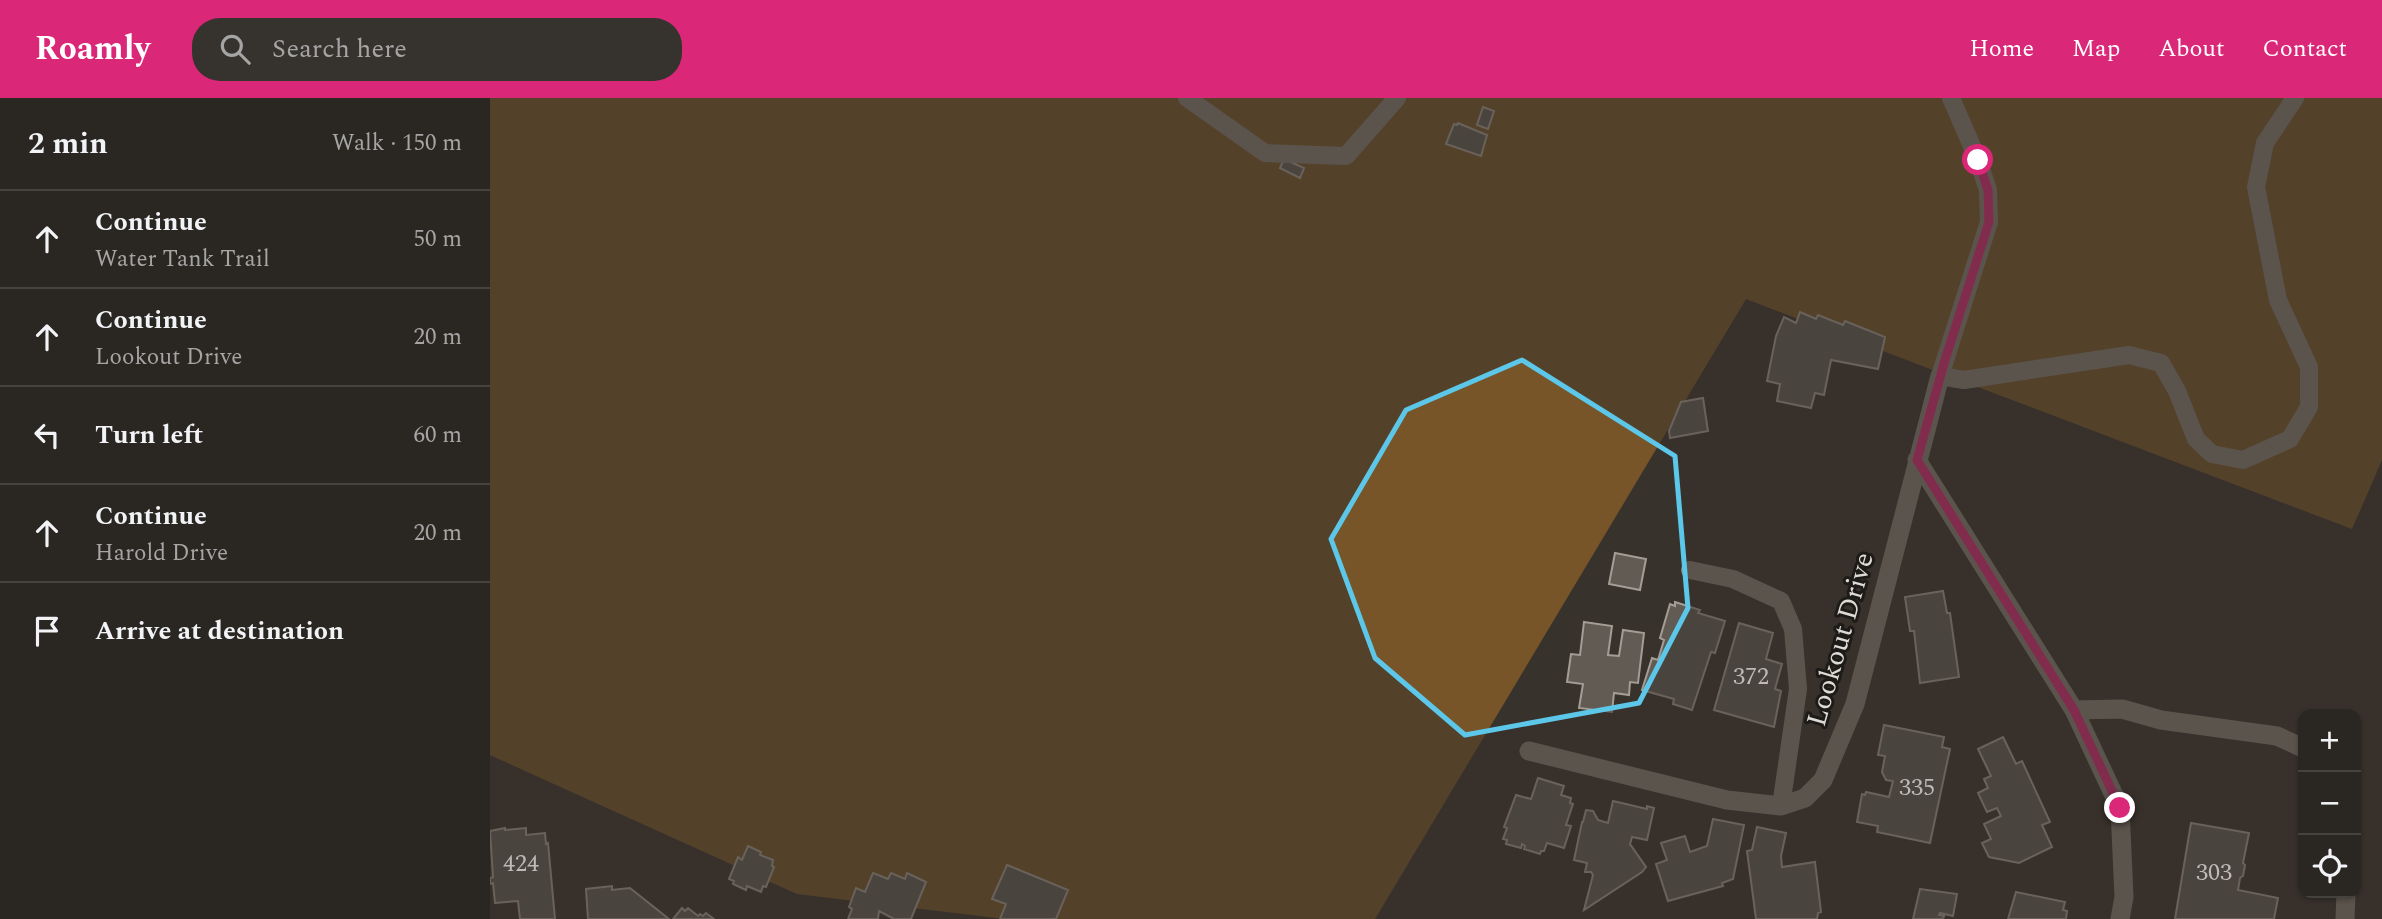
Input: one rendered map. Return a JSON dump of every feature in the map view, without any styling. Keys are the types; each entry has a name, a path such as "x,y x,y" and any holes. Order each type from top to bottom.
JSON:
{"street":[{"name":"Lookout Drive","path":"1781,806 1805,798 1823,780 1855,704 1940,376"},
{"path":"1917,460 2074,710 2120,808 2123,898 2120,919"},
{"path":"2074,710 2122,709 2161,720 2277,736 2298,746"},
{"path":"1529,751 1727,800 1781,806"},
{"path":"2345,919 2346,898"}],"lane":[{"path":"1187,98 1265,153 1346,156 1397,98"},
{"path":"1951,98 1988,190 1989,222 1940,376 1964,380 2129,355 2161,363 2177,391 2196,439 2212,454 2243,460 2290,439 2309,407 2309,367 2278,300 2256,187 2265,143 2295,98"},
{"path":"1690,570 1732,579 1781,601 1793,628 1798,689 1781,806"}],"highlighted area":[{"path":"1522,360 1675,456 1688,608 1639,703 1465,735 1375,658 1331,539 1406,410"}],"shaded area":[{"path":"490,98 2382,98 2382,460 2352,529 1746,299 1375,919 1005,919 797,894 490,755"}],"building":[{"path":"1483,107 1494,111 1488,129 1477,125"},
{"path":"1458,123 1487,135 1481,156 1446,144 1454,124"},
{"path":"1284,159 1304,168 1300,178 1280,168"},
{"path":"1800,312 1816,319 1818,315 1843,325 1845,321 1885,337 1878,369 1831,360 1824,395 1815,393 1811,408 1777,401 1780,384 1767,381 1776,336 1784,317 1796,323"},
{"path":"1703,398 1708,431 1670,438 1669,431 1681,402"},
{"path":"1615,553 1646,559 1640,590 1609,584"},
{"path":"1943,591 1947,613 1950,613 1959,677 1920,683 1914,631 1910,631 1905,597"},
{"path":"1675,602 1700,610 1698,613 1725,621 1715,653 1711,652 1692,710 1673,704 1674,699 1642,690 1652,658 1658,660 1664,640 1660,638 1670,604 1675,606"},
{"path":"1584,622 1612,626 1608,655 1619,656 1623,630 1644,633 1638,683 1630,682 1629,695 1614,693 1612,712 1579,708 1583,684 1567,682 1571,654 1580,655"},
{"path":"1739,623 1773,633 1766,659 1782,664 1775,689 1781,691 1774,727 1714,710"},
{"path":"1884,725 1944,737 1942,747 1950,749 1930,843 1877,832 1878,826 1857,822 1862,794 1865,795 1866,792 1889,797 1893,781 1886,780 1882,772 1885,756 1878,755"},
{"path":"2003,737 2016,764 2022,761 2050,822 2042,825 2052,847 2019,863 1989,857 1982,843 1991,839 1984,824 2001,816 1997,808 1987,812 1978,793 1988,788 1984,779 1991,776 1978,749"},
{"path":"1538,778 1564,786 1561,795 1571,798 1570,803 1573,804 1566,825 1571,826 1564,848 1547,843 1540,854 1524,849 1522,844 1521,848 1506,844 1507,840 1503,839 1507,828 1504,827 1516,795 1531,799"},
{"path":"1613,801 1647,809 1647,806 1654,808 1647,840 1632,837 1630,844 1646,867 1584,910 1593,875 1591,872 1585,872 1587,863 1574,860 1582,822 1586,810 1593,811 1598,820 1608,823"},
{"path":"1713,819 1744,825 1733,879 1722,883 1723,886 1668,901 1656,864 1667,860 1661,843 1685,836 1690,852 1707,846"},
{"path":"2191,823 2249,833 2243,876 2240,878 2238,890 2278,898 2274,919 2175,919"},
{"path":"1757,827 1786,833 1781,856 1782,867 1815,862 1821,912 1818,913 1817,919 1756,919 1747,851 1752,850"},
{"path":"526,828 526,835 545,833 555,919 520,919 518,901 495,903 493,883 490,884 490,878 493,877 490,831"},
{"path":"748,846 773,860 774,867 766,887 763,886 761,892 747,886 746,890 729,879 738,857 742,860"},
{"path":"1007,865 1068,890 1056,919 1000,919 1006,904 992,899"},
{"path":"873,873 888,879 891,873 905,879 907,873 926,882 911,919 894,919 879,911 878,919 848,919 856,888 865,892"},
{"path":"612,886 612,890 630,888 669,919 588,919 586,889"},
{"path":"1920,889 1957,894 1953,916 1940,913 1939,915 1944,916 1943,919 1913,919"},
{"path":"2016,892 2065,902 2063,910 2067,911 2066,919 2008,919"},
{"path":"682,908 685,911 688,908 698,916 706,913 714,919 673,919"}],"route":[{"path":"1978,160 1988,190 1989,222 1945,360 1917,460 2074,710 2120,808"}]}
